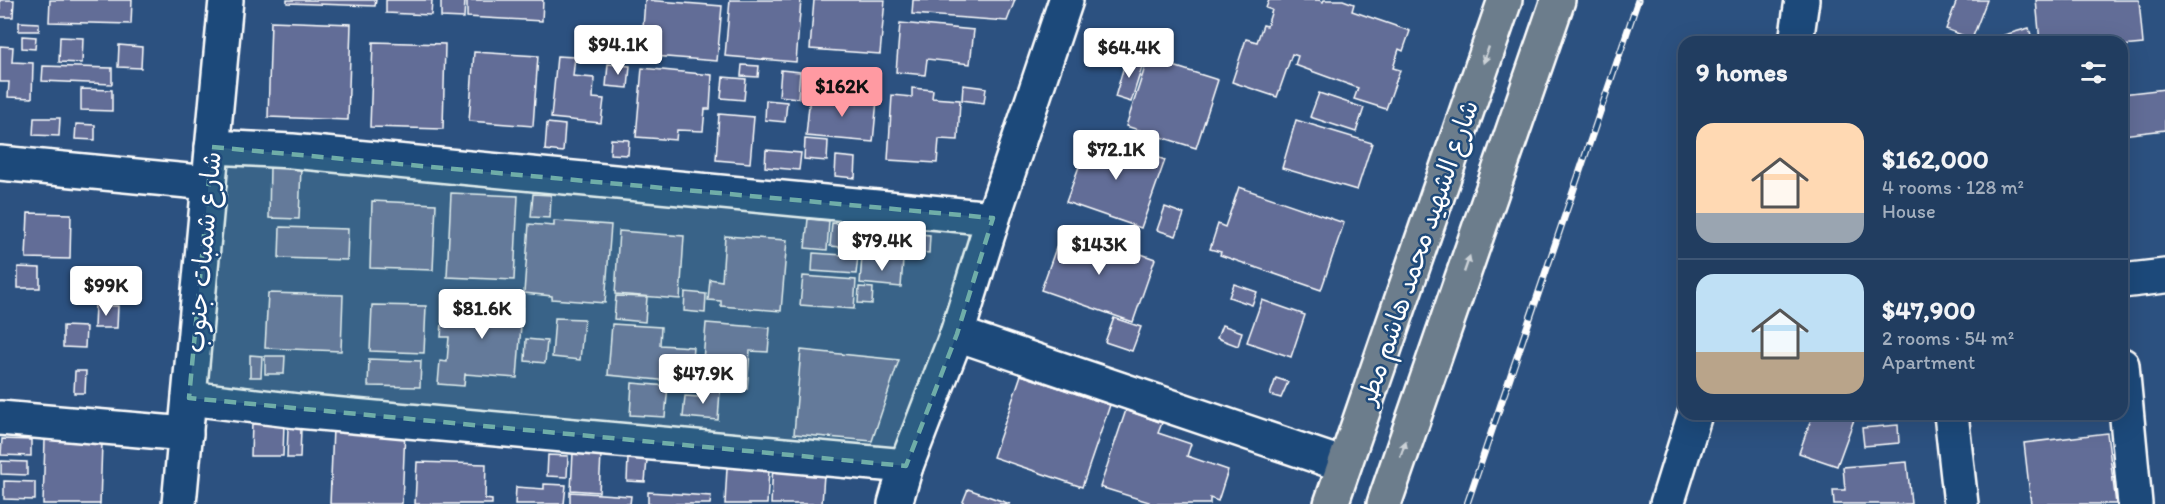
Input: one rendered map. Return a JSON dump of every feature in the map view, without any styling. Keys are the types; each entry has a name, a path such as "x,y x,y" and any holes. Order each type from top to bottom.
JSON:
{"main road":[{"name":"شارع الشهيد محمد هاشم مطر","path":"1331,504 1505,0"},
{"name":"شارع الشهيد محمد هاشم مطر","path":"1384,504 1558,0"}],"street":[{"name":"شارع شمبات جنوب","path":"179,504 226,0"},
{"path":"895,504 906,466 957,334 1066,0"},
{"path":"1797,36 1802,0"},
{"path":"212,147 292,151 993,218"},
{"path":"0,163 209,183"},
{"path":"2128,280 2165,276"},
{"path":"957,334 1344,465"},
{"path":"189,398 298,411 906,466"},
{"path":"0,418 186,434"},
{"path":"1667,504 1693,420"},
{"path":"1952,420 1960,504"},
{"path":"2127,420 2135,504"}],"highlighted area":[{"path":"212,147 993,218 957,334 906,466 189,398"}],"building":[{"path":"0,0 14,0 13,17 0,17"},
{"path":"50,0 132,0 131,24 49,22"},
{"path":"287,0 376,0 375,6 287,3"},
{"path":"386,0 432,0 431,15 386,13"},
{"path":"441,0 465,0 464,18 441,17"},
{"path":"467,0 543,0 542,21 467,17"},
{"path":"645,0 722,6 717,61 641,55"},
{"path":"730,0 801,0 796,62 725,56"},
{"path":"814,0 885,0 880,54 810,49"},
{"path":"913,0 1015,0 1007,21 912,14"},
{"path":"1269,0 1319,0 1323,2 1324,0 1343,0 1354,4 1352,11 1410,31 1403,51 1399,49 1393,68 1400,70 1386,109 1354,99 1358,88 1295,65 1298,56 1292,54 1277,97 1232,82 1246,39 1257,42 1263,25 1267,26 1272,10 1266,8"},
{"path":"1957,0 1987,0 1973,36 1964,36 1946,29"},
{"path":"2036,0 2139,0 2143,44 2128,45 2128,36 2039,36"},
{"path":"271,21 351,24 348,120 268,117"},
{"path":"19,22 39,23 39,31 19,31"},
{"path":"900,23 974,30 970,64 927,59 925,75 896,72"},
{"path":"2029,28 2031,36 2004,36"},
{"path":"22,36 36,37 35,49 22,48"},
{"path":"60,37 83,38 82,63 59,62"},
{"path":"373,42 445,44 443,129 370,127"},
{"path":"119,45 142,47 141,68 118,67"},
{"path":"0,46 13,47 12,62 33,63 32,98 8,97 9,82 0,82"},
{"path":"474,52 538,56 533,126 469,121"},
{"path":"557,56 575,57 573,76 594,78 593,98 604,99 601,123 551,118"},
{"path":"1127,56 1144,61 1131,102 1115,97"},
{"path":"1148,58 1218,80 1196,148 1126,126"},
{"path":"608,64 630,66 628,88 606,86"},
{"path":"742,65 759,66 758,77 741,76"},
{"path":"43,66 112,68 112,84 42,81"},
{"path":"642,68 712,75 710,109 705,109 703,131 677,130 676,140 636,137"},
{"path":"807,69 829,71 828,91 805,89"},
{"path":"781,70 800,72 798,98 779,96"},
{"path":"723,77 746,79 744,100 721,98"},
{"path":"963,85 986,88 984,103 962,100"},
{"path":"912,88 933,90 932,98 960,100 958,140 939,139 937,163 888,160 892,95 912,97"},
{"path":"81,89 112,90 112,111 81,110"},
{"path":"2165,89 2165,130 2128,134 2128,93"},
{"path":"1319,93 1364,108 1356,132 1310,117"},
{"path":"810,95 877,100 873,142 806,136"},
{"path":"766,100 787,102 785,122 765,120"},
{"path":"719,114 754,117 750,163 716,160"},
{"path":"34,118 60,118 59,136 33,135"},
{"path":"1296,120 1372,143 1357,190 1282,168"},
{"path":"547,123 565,125 563,152 545,150"},
{"path":"76,124 95,125 95,140 75,139"},
{"path":"1091,134 1165,160 1141,228 1066,202"},
{"path":"611,139 629,140 628,155 610,154"},
{"path":"805,139 828,141 827,161 804,159"},
{"path":"766,150 801,153 799,170 765,167"},
{"path":"836,156 856,158 855,178 835,176"},
{"path":"270,166 301,167 299,219 269,218"},
{"path":"1239,187 1344,223 1321,290 1220,255 1221,252 1210,249 1218,224 1225,227"},
{"path":"451,193 518,196 514,280 447,277"},
{"path":"533,194 551,195 550,218 531,217"},
{"path":"372,201 436,204 433,270 370,268"},
{"path":"1165,207 1184,214 1176,236 1157,230"},
{"path":"28,213 71,214 70,259 26,258"},
{"path":"808,219 829,221 827,250 805,248"},
{"path":"554,221 611,225 605,303 552,299 552,296 524,293 529,224 554,226"},
{"path":"832,223 865,226 864,249 830,246"},
{"path":"280,227 348,229 347,260 279,258"},
{"path":"619,231 684,236 680,299 615,294"},
{"path":"900,232 930,235 929,253 898,250"},
{"path":"725,236 787,240 781,311 721,306 721,301 708,300 710,279 722,281"},
{"path":"1060,237 1075,242 1077,237 1094,243 1096,238 1155,259 1133,322 1041,290"},
{"path":"813,253 858,256 856,274 812,271"},
{"path":"862,256 903,260 901,287 860,283"},
{"path":"18,267 40,268 40,288 18,288"},
{"path":"803,276 856,280 854,309 800,305"},
{"path":"1234,284 1257,292 1252,305 1229,297"},
{"path":"859,287 873,288 872,304 858,303"},
{"path":"685,292 706,294 705,313 684,311"},
{"path":"268,293 343,295 341,351 265,348"},
{"path":"486,296 523,299 517,378 465,374 464,386 438,384 440,361 447,362 449,337 441,337 443,307 451,308 451,303 485,305"},
{"path":"616,296 647,297 645,322 614,319"},
{"path":"1262,300 1305,315 1291,357 1247,342"},
{"path":"95,305 118,306 117,328 94,328"},
{"path":"372,305 426,306 424,353 370,351"},
{"path":"555,318 584,319 580,360 552,357"},
{"path":"1114,318 1141,327 1132,351 1105,342"},
{"path":"706,323 770,328 768,352 750,351 747,389 701,386"},
{"path":"612,324 661,327 660,345 693,347 690,383 608,375"},
{"path":"1222,325 1242,332 1238,346 1217,338"},
{"path":"63,326 86,327 85,348 63,347"},
{"path":"526,339 547,341 545,363 525,361"},
{"path":"801,350 899,360 872,441 794,434"},
{"path":"250,355 262,356 261,377 250,377"},
{"path":"265,356 285,356 284,374 265,374"},
{"path":"369,359 421,361 420,387 368,386"},
{"path":"75,371 86,371 85,393 74,393"},
{"path":"1021,375 1110,405 1082,487 993,457"},
{"path":"1276,378 1288,382 1281,398 1270,395"},
{"path":"632,383 668,386 665,417 630,415"},
{"path":"700,389 720,391 718,420 683,417 685,396 699,397"},
{"path":"1126,410 1162,423 1158,433 1191,444 1187,456 1228,470 1218,501 1210,498 1210,504 1149,504 1149,502 1100,487"},
{"path":"1811,420 1854,420 1837,466 1799,453"},
{"path":"252,422 284,423 283,456 251,456"},
{"path":"1898,425 1899,443 1864,446 1862,428"},
{"path":"288,428 301,429 300,458 287,458"},
{"path":"333,428 405,430 402,504 330,504"},
{"path":"2107,433 2116,504 2031,504 2024,443"},
{"path":"2,439 31,440 31,456 1,455"},
{"path":"45,440 102,442 100,504 43,504"},
{"path":"573,453 601,455 599,492 571,490"},
{"path":"548,455 568,456 567,477 547,476"},
{"path":"628,458 647,460 645,482 627,481"},
{"path":"1,461 27,462 27,475 1,474"},
{"path":"417,462 486,464 485,499 492,500 492,504 415,504"},
{"path":"1907,462 1911,504 1834,504 1833,490 1845,490 1843,467"},
{"path":"773,463 824,474 822,504 771,504"},
{"path":"727,468 769,470 767,504 725,504"},
{"path":"4,481 35,482 35,500 4,499"},
{"path":"544,484 566,485 564,504 515,504 516,487 544,489"},
{"path":"968,489 1010,504 962,504"},
{"path":"570,492 631,496 630,504 570,504"},
{"path":"648,492 711,496 710,504 648,504"}],"railway":[{"path":"1467,504 1638,0"}]}
